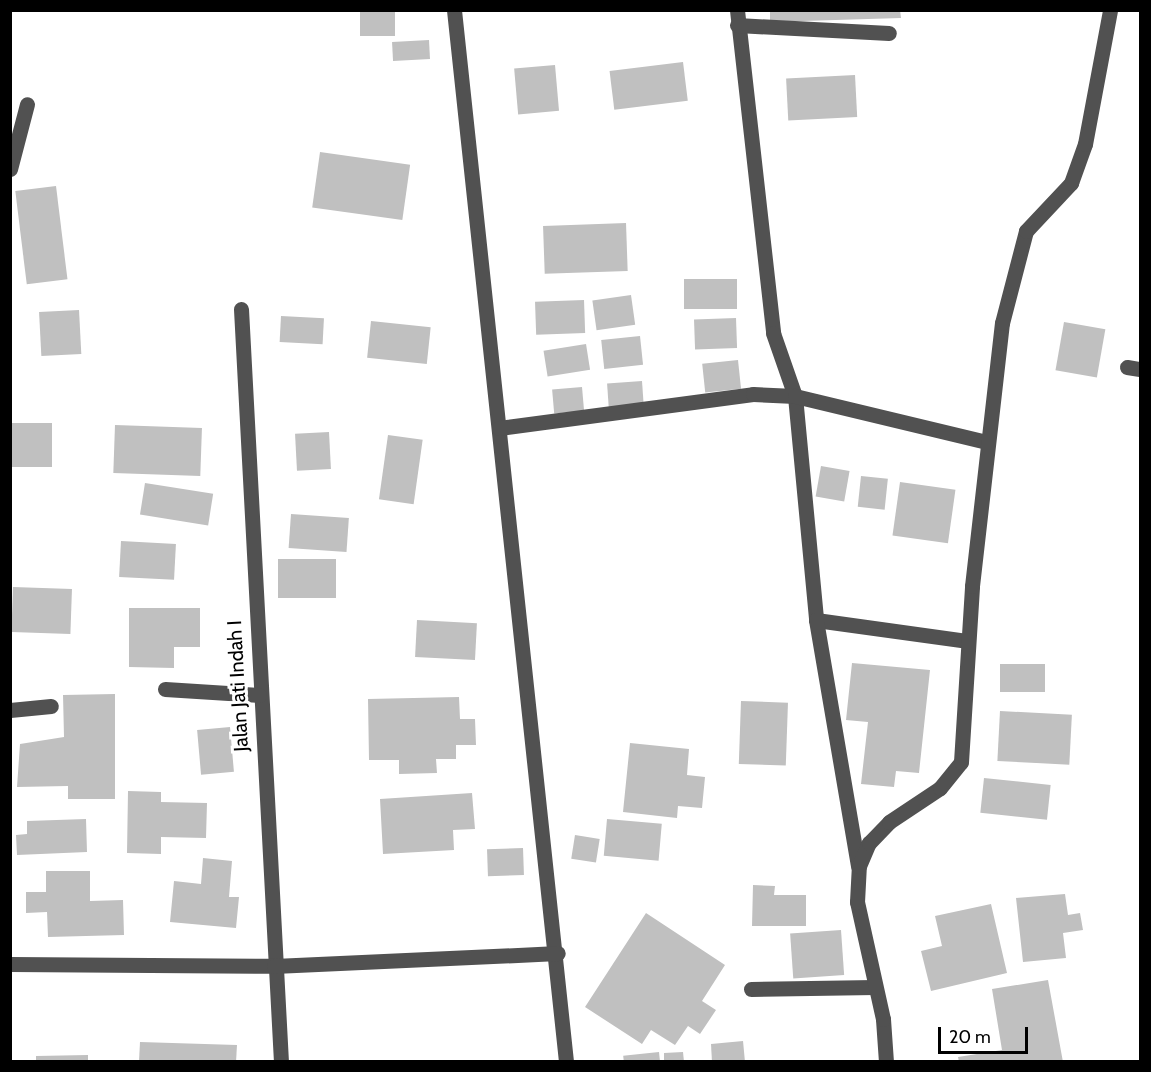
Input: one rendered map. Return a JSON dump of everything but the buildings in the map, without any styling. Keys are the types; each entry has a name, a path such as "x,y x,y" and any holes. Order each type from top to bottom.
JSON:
{"street":[{"path":"454,10 558,953 566,1062"},
{"path":"858,866 868,843 947,782 961,762 967,641 986,442 1002,323 1026,231 1071,183 1085,144 1110,10"},
{"path":"886,1062 875,987 857,902 858,866 816,620 795,396 773,333 737,18 889,33"},
{"path":"10,169 27,104"},
{"name":"Jalan Jati Indah I","path":"242,309 259,695 281,1062"},
{"path":"499,428 723,396 795,396 986,442"},
{"path":"816,620 967,641"},
{"path":"165,689 259,695"},
{"path":"10,710 51,706"},
{"path":"10,964 274,966 558,953"},
{"path":"751,989 875,987"}]}
